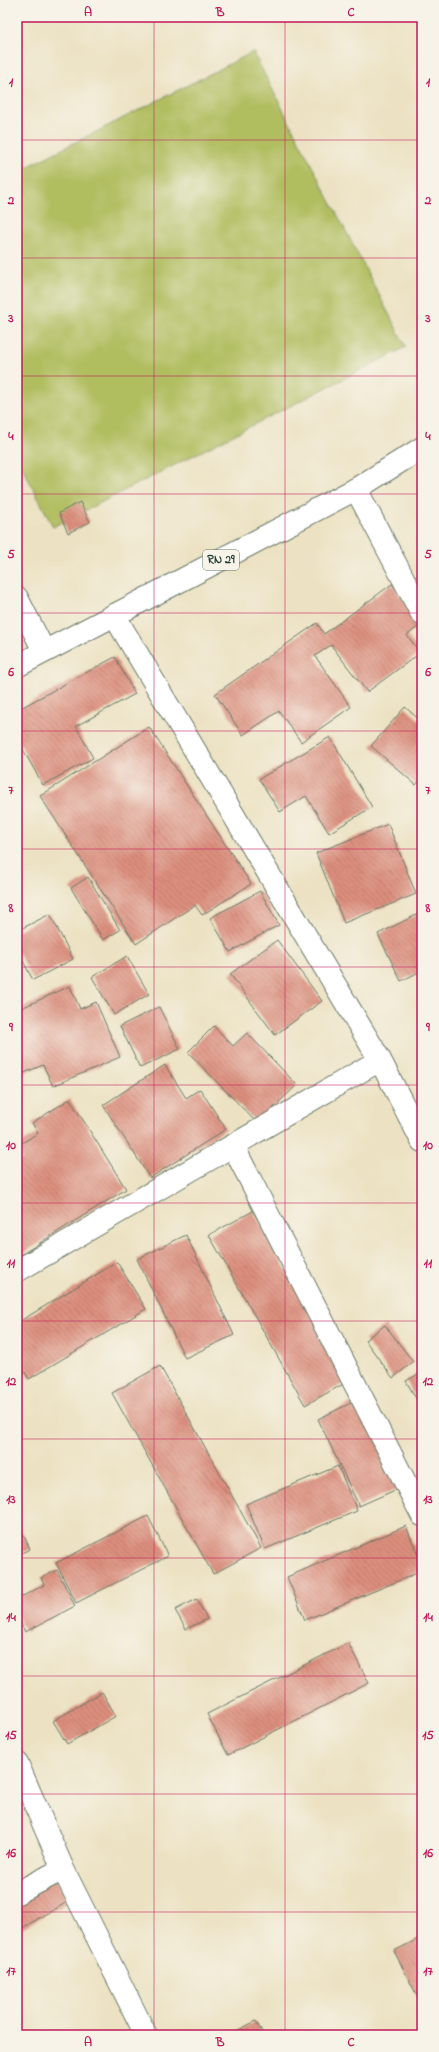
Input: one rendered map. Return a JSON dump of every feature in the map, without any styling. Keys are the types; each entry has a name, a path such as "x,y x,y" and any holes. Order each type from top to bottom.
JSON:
{"street":[{"name":"RN 29","path":"17,666 356,489 422,448"},
{"path":"356,489 422,614"},
{"path":"17,598 44,651"},
{"path":"114,615 380,1060 422,1141"},
{"path":"17,1271 380,1060"},
{"path":"233,1146 422,1515"},
{"path":"17,1763 63,1869 146,2035"},
{"path":"17,1893 63,1869"}],"green space":[{"path":"253,52 406,347 53,527 17,457 17,172"}],"building":[{"path":"80,502 90,522 68,533 59,513"},
{"path":"392,584 422,624 407,635 420,653 367,692 331,645 315,656 351,707 301,742 279,711 243,735 215,694 317,623 324,634"},
{"path":"115,657 135,694 76,726 93,758 43,785 17,739 17,710"},
{"path":"405,707 422,722 422,778 416,785 371,746"},
{"path":"149,727 251,884 202,915 195,905 136,944 40,796"},
{"path":"330,737 372,807 329,833 306,796 280,812 259,779"},
{"path":"388,824 416,894 344,923 316,853"},
{"path":"88,877 120,930 103,940 71,888"},
{"path":"260,891 279,925 230,952 210,918"},
{"path":"422,912 422,974 421,971 401,981 378,934"},
{"path":"50,914 73,959 33,980 17,950 17,931"},
{"path":"277,940 322,1001 275,1035 230,974"},
{"path":"127,956 149,994 114,1015 92,977"},
{"path":"70,986 80,1009 96,1002 120,1057 53,1086 43,1065 17,1076 17,1010"},
{"path":"159,1007 180,1049 140,1068 120,1026"},
{"path":"214,1026 233,1046 247,1033 297,1085 257,1123 188,1052"},
{"path":"165,1065 186,1098 200,1089 226,1129 150,1178 103,1105"},
{"path":"70,1099 126,1189 19,1256 17,1253 17,1162 22,1159 17,1150 17,1146 38,1133 32,1123"},
{"path":"253,1211 349,1381 305,1405 209,1235"},
{"path":"186,1235 234,1335 185,1358 137,1259"},
{"path":"117,1262 146,1309 29,1379 17,1359 17,1323"},
{"path":"385,1325 413,1362 393,1378 365,1340"},
{"path":"160,1366 261,1548 213,1574 112,1393"},
{"path":"422,1372 422,1409 406,1381"},
{"path":"361,1398 402,1487 359,1506 318,1419"},
{"path":"338,1466 357,1511 265,1549 246,1504"},
{"path":"148,1516 168,1556 76,1603 56,1563"},
{"path":"17,1521 30,1549 17,1555"},
{"path":"406,1526 422,1565 422,1571 305,1620 287,1577"},
{"path":"57,1570 75,1606 25,1632 17,1616 17,1599 44,1585 41,1578"},
{"path":"197,1599 207,1619 186,1629 175,1610"},
{"path":"348,1643 369,1683 228,1755 207,1714"},
{"path":"102,1692 116,1716 67,1744 53,1721"},
{"path":"54,1875 69,1901 17,1931 17,1897"},
{"path":"422,1937 422,2005 394,1951"},
{"path":"256,2021 263,2035 229,2035"}]}
